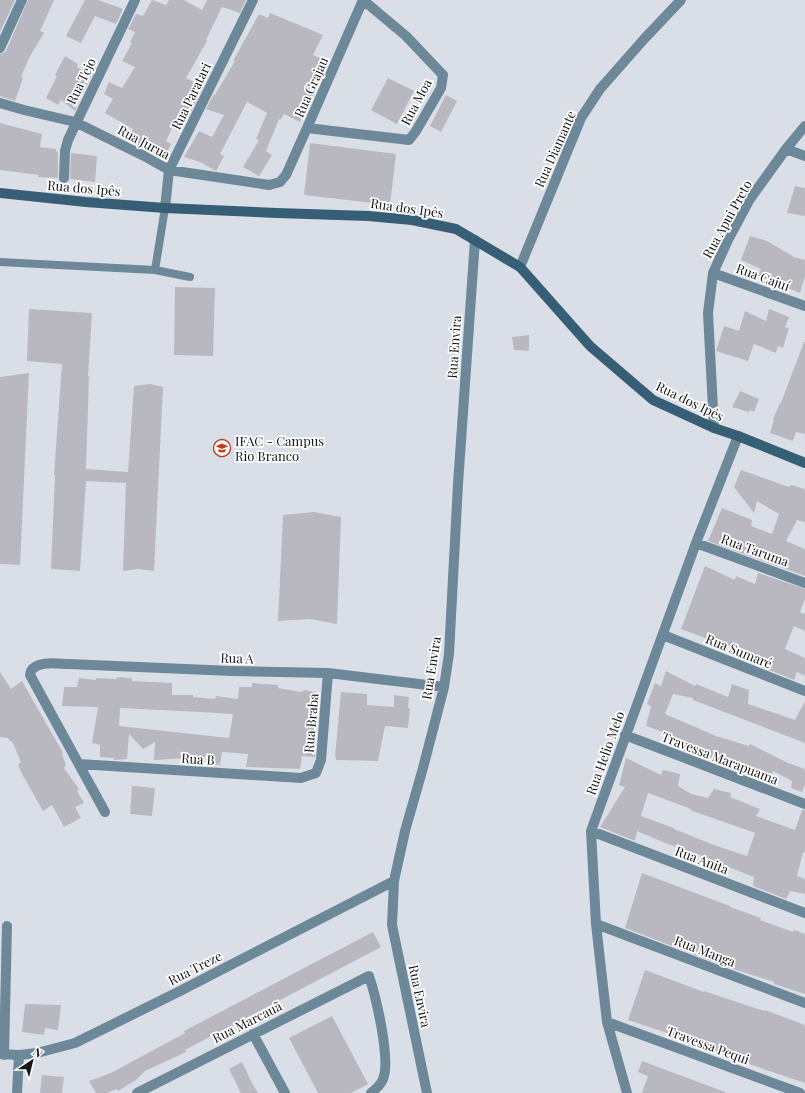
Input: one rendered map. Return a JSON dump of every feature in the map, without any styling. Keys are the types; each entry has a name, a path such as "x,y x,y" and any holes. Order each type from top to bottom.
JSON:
{"street":[{"path":"0,48 22,0"},
{"name":"Rua Tejo","path":"64,178 65,151 75,122 135,0"},
{"name":"Rua Paratari","path":"165,208 169,170 253,0"},
{"name":"Rua Moa","path":"307,128 409,140 416,131 440,88 443,75 406,36 363,0"},
{"name":"Rua Grajau","path":"280,182 286,174 307,128 363,0"},
{"name":"Rua Diamante","path":"520,267 582,118 600,88 682,0"},
{"name":"Rua Jurua","path":"0,103 75,122 169,170 269,185 280,182"},
{"name":"Rua Apui Preto","path":"714,428 708,313 713,272 750,199 786,148 805,126"},
{"path":"786,148 805,156"},
{"name":"Rua dos Ipês","path":"0,193 165,208 368,216 412,220 456,229 520,267 590,346 654,400 714,428 805,463"},
{"name":"Rua Envira","path":"427,1093 392,925 394,881 405,831 444,687 449,654 458,484 475,240"},
{"name":"Rua Cajuí","path":"713,272 805,306"},
{"name":"Rua Helio Melo","path":"626,1093 607,1022 596,924 591,832 696,542 738,436"},
{"name":"Rua Taruma","path":"696,542 805,583"},
{"name":"Rua Sumaré","path":"663,635 805,691"},
{"name":"Rua A","path":"79,764 30,675 31,671 36,666 44,664 69,664 232,671 328,673 444,687"},
{"name":"Rua Braba","path":"316,774 321,760 328,673"},
{"name":"Travessa Marapuama","path":"625,735 805,804"},
{"path":"79,764 106,812"},
{"name":"Rua B","path":"79,764 301,778 316,774"},
{"name":"Rua Anita","path":"591,832 805,913"},
{"name":"Rua Treze","path":"2,1054 19,1055 37,1053 75,1043 394,881"},
{"name":"Rua Manga","path":"596,924 805,1003"},
{"path":"2,1054 7,926"},
{"name":"Rua Marcauã","path":"144,1091 369,976 375,994 382,1027 385,1071 380,1084 371,1093"},
{"name":"Travessa Pequi","path":"607,1022 800,1093"},
{"path":"253,1034 285,1093"},
{"path":"17,1093 19,1055"}],"lane":[{"path":"155,270 165,208"},
{"path":"0,262 155,270 190,277"}],"building":[{"path":"0,0 15,0 0,32"},
{"path":"28,0 54,0 40,31 44,33 29,58 21,77 23,78 15,101 0,96 0,54 6,51"},
{"path":"85,0 98,0 123,9 116,24 95,16 81,43 66,36"},
{"path":"152,0 166,5 169,0 184,0 202,10 207,0 246,0 240,13 222,7 206,40 207,41 186,78 203,87 187,120 178,116 166,141 171,144 164,159 127,139 133,129 105,113 113,99 104,94 109,82 122,88 135,67 122,61 132,43 130,42 135,32 128,29 136,14 143,16"},
{"path":"270,13 323,35 313,55 329,62 300,122 284,114 280,120 279,119 266,151 272,155 259,176 243,167 259,140 256,139 267,113 247,102 220,154 224,156 216,171 200,162 184,157 199,131 212,137 224,115 206,109 235,61 233,61 259,14 268,18"},
{"path":"65,56 78,64 77,67 91,76 83,93 82,92 75,111 61,100 58,105 46,98 57,76 55,75"},
{"path":"388,78 414,91 397,124 371,110"},
{"path":"446,95 457,101 441,132 430,126"},
{"path":"0,123 42,134 40,147 56,149 58,152 58,178 38,177 39,175 0,170"},
{"path":"310,143 396,154 390,205 304,195"},
{"path":"71,153 97,156 95,182 70,179"},
{"path":"795,186 805,188 805,216 787,213"},
{"path":"750,236 767,241 794,257 805,260 805,276 800,293 758,276 761,269 741,260"},
{"path":"175,287 215,288 213,356 174,355"},
{"path":"29,309 92,313 88,376 86,469 128,472 134,386 150,384 163,387 154,571 138,569 123,571 126,483 86,481 80,571 51,569 54,475 62,364 27,361"},
{"path":"769,309 789,317 785,327 789,328 783,348 778,346 776,353 754,344 748,361 716,351 724,326 739,331 745,311 766,321"},
{"path":"529,335 529,351 514,350 512,337"},
{"path":"804,342 805,434 796,432 793,441 770,433 773,419 781,403"},
{"path":"29,373 20,565 0,564 0,377"},
{"path":"740,391 759,399 754,412 732,407"},
{"path":"741,470 789,487 791,485 805,489 805,522 797,520 786,541 805,549 805,576 708,541 722,508 752,520 751,526 772,534 779,514 757,501 754,513 734,487"},
{"path":"314,512 341,517 337,624 310,619 278,621 283,515"},
{"path":"705,566 735,580 736,576 755,584 758,573 805,589 805,599 800,612 805,614 805,631 794,626 785,649 805,658 805,676 797,672 794,680 742,659 745,652 711,638 710,640 681,629"},
{"path":"666,671 695,686 696,684 728,697 732,684 749,690 748,704 795,720 805,701 805,743 693,700 693,698 673,694 665,714 716,736 749,746 750,744 788,763 805,769 805,785 802,792 791,788 792,781 773,771 768,783 754,778 756,769 726,757 723,765 672,746 676,737 646,726 651,706 647,704 655,683 661,686"},
{"path":"0,672 11,689 22,681 63,753 62,754 66,765 64,768 79,789 77,791 84,803 75,807 81,818 64,827 52,805 43,811 21,772 18,764 21,762 12,741 8,738 0,737"},
{"path":"117,677 132,678 132,681 172,683 172,695 193,695 193,697 215,699 216,696 238,699 239,687 252,687 252,683 278,685 278,688 301,692 305,690 319,693 315,757 302,756 300,769 246,767 248,754 222,752 220,765 207,764 208,756 186,762 186,758 154,760 155,742 143,749 129,734 127,759 113,760 114,758 100,757 100,745 92,743 98,707 62,706 64,687 77,687 79,678 96,680 96,678 117,679","holes":["120,708 233,714 229,738 119,726"]},
{"path":"341,692 367,694 367,705 394,707 394,695 409,697 408,708 410,709 408,728 385,726 378,761 336,760 335,757"},
{"path":"626,758 661,775 663,770 680,774 678,786 691,794 708,798 714,789 731,793 730,797 760,809 756,816 795,830 802,810 805,810 805,853 803,852 797,876 805,879 805,894 790,891 786,899 753,886 754,877 708,858 665,843 637,831 635,841 600,827 625,787 619,785","holes":["648,793 691,809 690,810 755,833 747,856 714,845 641,816"]},
{"path":"132,786 155,788 152,816 130,814"},
{"path":"642,873 761,918 760,920 793,932 794,930 805,934 805,994 727,967 625,928"},
{"path":"373,932 381,947 185,1050 186,1052 145,1071 136,1080 118,1091 117,1089 107,1093 96,1093 89,1081 111,1073 185,1033 184,1031"},
{"path":"645,970 704,992 764,1011 765,1010 805,1025 805,1083 719,1053 688,1040 628,1020"},
{"path":"25,1004 61,1005 58,1030 45,1028 44,1035 22,1032"},
{"path":"332,1016 368,1084 351,1093 318,1093 289,1038"},
{"path":"642,1061 725,1093 642,1093 648,1076 638,1072"},
{"path":"242,1062 258,1093 241,1093 229,1069"},
{"path":"42,1075 64,1077 62,1093 40,1093"}],"place":[{"name":"IFAC - Campus Rio Branco","path":"222,448"}]}
